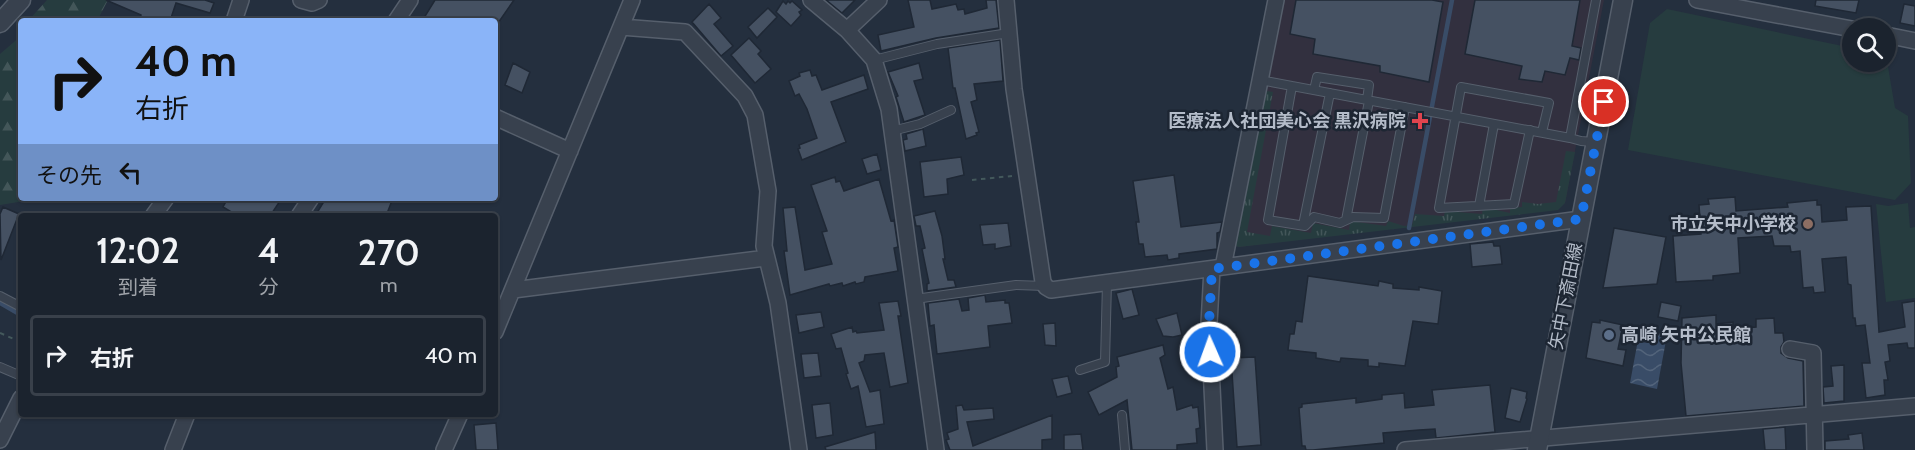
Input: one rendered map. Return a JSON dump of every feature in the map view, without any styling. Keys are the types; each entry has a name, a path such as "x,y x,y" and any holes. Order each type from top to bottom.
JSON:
{"street":[{"path":"0,23 21,0"},
{"path":"235,18 241,0"},
{"path":"301,0 312,3 319,0"},
{"path":"398,18 410,0"},
{"path":"498,325 632,0"},
{"path":"811,0 847,30 874,60 890,109 936,450"},
{"path":"847,30 879,0"},
{"path":"1006,0 1014,89 1027,174 1046,286 1051,290 1581,219"},
{"path":"1215,450 1209,324 1217,268 1276,0"},
{"name":"矢中下斎田線","path":"1538,444 1623,0"},
{"path":"1697,0 1842,27"},
{"path":"621,27 685,32 745,96 755,115 768,191 765,258 778,303 799,450"},
{"path":"1896,37 1915,41"},
{"path":"498,118 570,151"},
{"path":"513,290 765,258"},
{"path":"1790,349 1813,353 1815,450"},
{"path":"0,440 18,404"},
{"path":"1405,450 1538,444 1915,406"},
{"path":"173,450 185,417"},
{"path":"444,450 459,417"}],"lane":[{"path":"1570,138 1596,0"},
{"path":"874,60 937,45 1009,33"},
{"path":"1314,90 1317,77 1369,85 1346,220"},
{"path":"1260,80 1596,142"},
{"path":"1292,86 1268,220 1305,226 1314,218 1340,223 1353,217 1384,218 1405,107"},
{"path":"1530,130 1514,204 1439,208 1461,87 1549,103 1542,132"},
{"path":"1303,225 1330,93"},
{"path":"892,131 920,124 951,110"},
{"path":"1479,206 1494,124"},
{"path":"1080,370 1105,362 1107,282"},
{"path":"915,299 1016,285 1046,286"},
{"path":"0,296 18,305"},
{"path":"0,367 18,375"},
{"path":"1122,415 1125,450"}],"path":[{"path":"972,180 1027,174"},
{"path":"0,333 18,341"}],"shaded area":[{"name":"医療法人社団美心会 黒沢病院","path":"1283,0 1604,0 1565,203 1510,213 1236,246"}],"green space":[{"path":"47,0 108,0 99,18 31,18"},
{"path":"1667,9 1842,46 1842,72 1889,72 1895,108 1908,116 1911,183 1895,200 1628,150 1650,23"},
{"path":"18,39 18,201 24,201 0,205 0,54"},
{"path":"1266,91 1273,92 1247,232 1270,236 1272,226 1311,233 1313,223 1349,230 1350,221 1386,226 1388,221 1404,226 1412,225 1415,214 1444,216 1445,211 1482,214 1483,207 1510,213 1510,208 1522,207 1522,202 1538,204 1556,202 1566,151 1575,152 1565,203 1558,210 1236,246"},
{"path":"1908,203 1910,228 1915,227 1915,298 1886,302 1876,204 1888,206"}],"water":[{"path":"1640,329 1667,335 1657,389 1630,383"}],"building":[{"path":"106,0 205,0 214,3 210,13 176,3 171,18 140,18 141,15"},
{"path":"435,0 514,0 498,23 498,18 424,18"},
{"path":"826,0 855,0 842,13"},
{"path":"908,0 930,0 932,9 956,4 958,10 964,9 965,14 987,8 986,0 996,0 999,28 936,38 881,51 878,35 914,27"},
{"path":"1296,0 1432,0 1443,2 1429,82 1380,72 1380,66 1313,54 1315,39 1290,34"},
{"path":"1475,0 1580,0 1572,46 1581,48 1579,60 1570,58 1565,75 1545,71 1542,82 1519,79 1522,66 1465,54"},
{"path":"1816,0 1859,0 1856,13 1815,6"},
{"path":"783,1 786,4 792,1 802,10 799,12 801,15 791,26 776,12"},
{"path":"709,4 721,18 714,24 733,46 721,56 692,22"},
{"path":"1904,4 1915,6 1915,26 1900,23"},
{"path":"768,8 777,17 757,38 748,27"},
{"path":"749,38 761,51 758,54 771,69 755,83 731,55"},
{"path":"1000,40 1003,81 974,84 977,100 971,102 979,132 966,139 955,88 953,88 948,48"},
{"path":"513,63 530,72 522,93 505,85"},
{"path":"919,63 923,79 914,81 925,115 904,122 896,97 898,96 888,72"},
{"path":"810,70 812,76 816,75 822,90 864,75 868,89 831,102 846,142 802,160 799,145 817,138 807,109 799,94 795,96 789,81 800,76 799,73"},
{"path":"923,129 926,146 905,151 903,140 907,139 906,134"},
{"path":"877,154 881,170 867,174 862,159"},
{"path":"961,157 964,175 947,179 948,194 924,197 920,162"},
{"path":"1174,175 1181,227 1222,222 1220,232 1217,233 1217,249 1179,254 1179,258 1168,260 1167,255 1145,257 1143,244 1139,244 1136,222 1139,222 1133,181"},
{"path":"835,177 836,182 840,181 844,191 879,179 891,221 894,220 898,247 894,248 898,271 865,277 864,282 856,284 855,282 843,286 842,283 830,286 829,284 790,295 784,251 787,251 783,208 795,207 805,270 832,264 822,232 827,231 811,185"},
{"path":"1735,197 1736,211 1788,207 1787,203 1817,200 1817,205 1821,205 1822,222 1847,220 1846,207 1871,206 1879,332 1905,327 1902,303 1915,301 1915,348 1908,348 1907,343 1888,345 1890,361 1885,362 1888,380 1884,380 1885,395 1866,398 1862,363 1870,363 1865,325 1856,326 1855,318 1853,318 1846,257 1822,259 1825,292 1814,293 1813,287 1803,288 1800,251 1791,252 1790,246 1774,246 1772,236 1738,238 1740,273 1713,276 1713,280 1676,282 1673,236 1701,234 1699,205 1709,204 1708,199"},
{"path":"226,201 280,201 272,213 233,213 223,207"},
{"path":"324,201 392,201 387,213 317,213"},
{"path":"3,207 18,214 1,260 0,214"},
{"path":"935,211 942,236 945,259 943,259 948,280 954,280 956,287 927,291 929,283 922,249 925,248 920,226 916,226 914,216"},
{"path":"1008,223 1011,246 995,249 995,244 983,245 980,225"},
{"path":"1614,228 1666,237 1657,284 1603,288"},
{"path":"1493,242 1494,246 1500,246 1502,264 1472,267 1470,244"},
{"path":"1308,276 1378,286 1379,281 1393,284 1393,288 1419,290 1419,287 1442,291 1438,324 1413,321 1405,366 1379,363 1379,367 1368,366 1368,360 1341,358 1340,362 1316,358 1316,353 1288,350 1290,334 1294,334 1296,321 1302,322"},
{"path":"1132,289 1139,315 1123,319 1116,293"},
{"path":"985,295 986,302 1005,300 1005,303 1009,303 1012,323 988,326 990,347 937,354 934,325 930,326 928,303 959,299 962,311 969,310 968,298"},
{"path":"898,301 901,316 898,316 908,383 890,387 884,353 865,355 864,361 859,363 870,392 880,390 884,424 866,427 858,386 851,389 841,348 836,349 831,334 852,327 853,332 857,333 884,330 879,303"},
{"path":"1661,302 1681,306 1678,321 1658,317"},
{"path":"821,312 824,327 799,333 796,315"},
{"path":"1177,313 1182,335 1163,336 1156,319"},
{"path":"1716,315 1716,324 1733,322 1733,329 1756,327 1756,319 1774,318 1775,333 1783,333 1784,342 1781,353 1788,358 1803,361 1804,406 1686,416 1681,363 1682,318"},
{"name":"高崎 矢中公民館","path":"1600,320 1623,325 1618,349 1626,350 1623,366 1586,358 1592,322 1600,323"},
{"path":"1055,323 1056,346 1045,345 1043,324"},
{"path":"1236,332 1237,354 1221,355 1219,333"},
{"path":"1163,345 1165,355 1160,358 1168,389 1173,387 1177,410 1192,405 1193,408 1198,407 1200,428 1196,429 1197,443 1177,445 1177,450 1132,450 1127,400 1099,415 1088,392 1117,377 1116,367 1119,366 1117,357"},
{"path":"818,353 821,376 804,378 801,354"},
{"path":"1255,357 1261,445 1237,447 1231,358"},
{"path":"1844,365 1844,401 1824,403 1823,387 1833,386 1831,366"},
{"path":"1068,376 1072,393 1057,397 1052,379"},
{"path":"1490,385 1495,432 1436,438 1435,429 1419,430 1383,433 1384,443 1313,450 1306,450 1305,446 1302,446 1299,408 1302,404 1356,398 1356,403 1382,399 1382,395 1404,393 1405,408 1434,405 1432,390"},
{"path":"1511,388 1527,392 1520,422 1505,418"},
{"path":"830,403 833,435 816,438 812,405"},
{"path":"962,405 964,410 993,408 994,419 967,422 973,446 1052,415 1052,439 1042,440 1042,450 950,450 946,440 949,439 947,433 958,429 956,406"},
{"path":"496,423 498,450 476,450 474,425"},
{"path":"1785,427 1786,450 1765,450 1763,429"},
{"path":"875,432 876,450 826,450 825,447"},
{"path":"1862,433 1864,450 1825,450 1825,441 1849,439 1848,435"},
{"path":"1081,434 1083,450 1064,450 1064,435"}],"waterway":[{"path":"1409,228 1452,0"},
{"path":"0,303 18,313"}],"place":[{"name":"医療法人社団美心会 黒沢病院","path":"1420,121"},
{"name":"市立矢中小学校","path":"1808,224"},
{"name":"高崎 矢中公民館","path":"1609,335"}],"route":[{"path":"1210,352 1212,269 1581,219 1604,102"}]}
